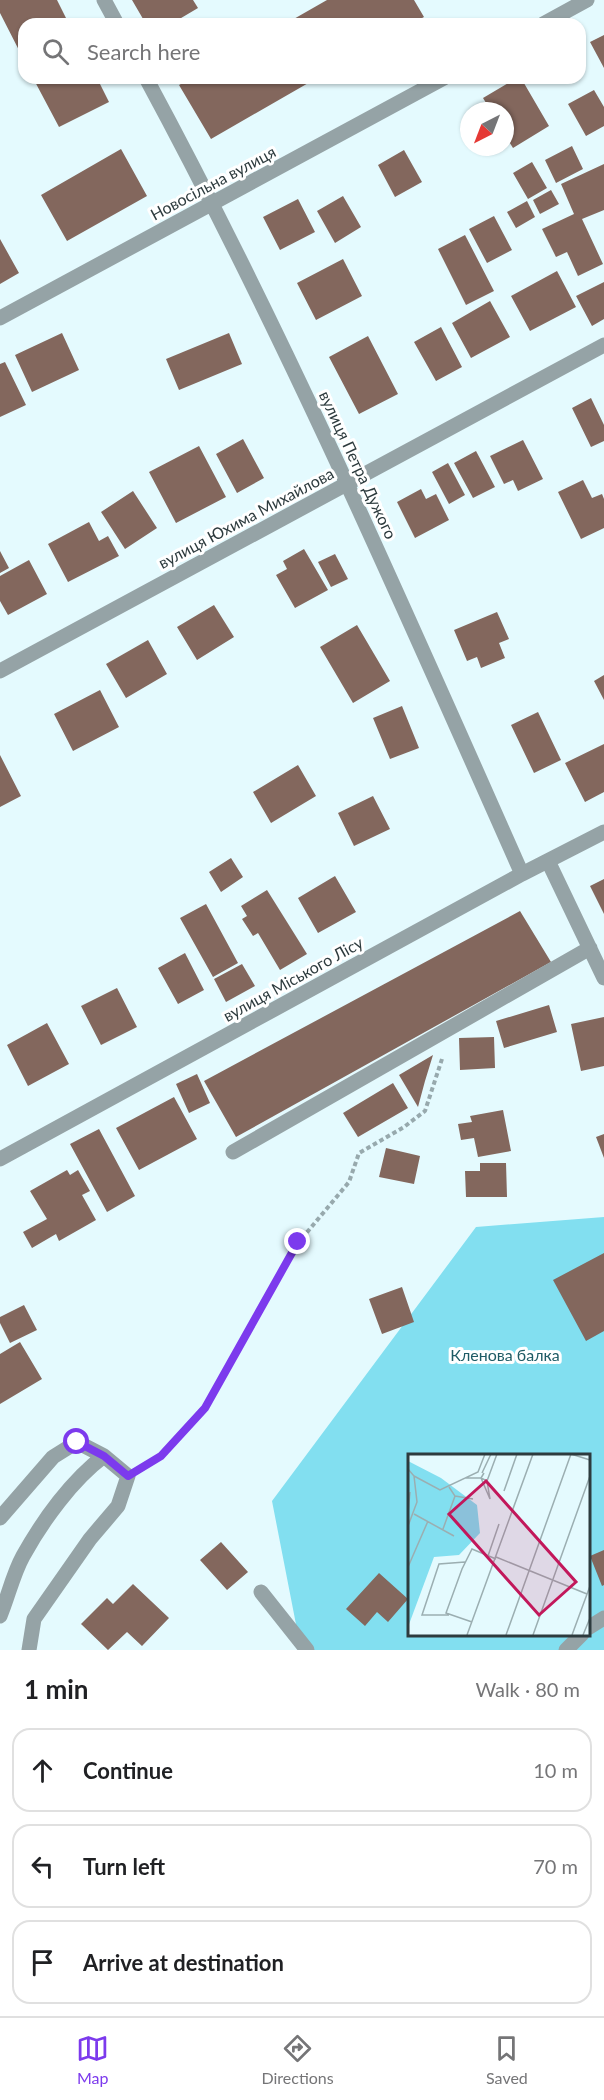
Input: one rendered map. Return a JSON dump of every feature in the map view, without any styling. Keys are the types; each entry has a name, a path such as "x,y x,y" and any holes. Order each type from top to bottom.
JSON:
{"street":[{"path":"104,0 114,18"},
{"path":"554,18 587,0"},
{"name":"вулиця Петра Дужого","path":"149,84 214,203 348,484 522,874"},
{"name":"Новосільна вулиця","path":"0,318 433,84"},
{"name":"вулиця Юхима Михайлова","path":"0,671 604,345"},
{"name":"вулиця Міського Лісу","path":"0,1159 522,874 604,832"},
{"path":"548,861 604,978"},
{"path":"233,1152 590,948"},
{"path":"0,1518 52,1457 77,1442 104,1456 128,1476 118,1506 90,1539 34,1619 29,1650"},
{"path":"0,1616 23,1557 42,1527 86,1469 104,1456"},
{"path":"261,1592 307,1650"},
{"path":"589,1627 604,1618"},
{"path":"566,1650 581,1635"}],"path":[{"path":"128,1476 161,1456 205,1408 298,1242 349,1182 359,1153 404,1127 425,1111 453,1027"}],"green space":[{"name":"Кленова балка","path":"604,1217 604,1650 301,1650 272,1501 476,1227"}],"building":[{"path":"0,0 57,0 66,18 18,18 18,48 0,13"},
{"path":"132,0 193,0 198,8 181,18 142,18"},
{"path":"327,0 414,0 424,17 422,18 296,18"},
{"path":"604,35 604,68 590,42"},
{"path":"36,84 100,84 109,102 59,127"},
{"path":"181,84 307,84 211,139 179,85"},
{"path":"507,84 524,84 549,126 514,147 514,102 485,102 483,98"},
{"path":"594,90 604,107 604,126 586,136 568,104"},
{"path":"572,146 583,169 556,183 545,160"},
{"path":"121,149 147,196 67,241 41,195"},
{"path":"404,150 422,182 395,197 378,165"},
{"path":"532,162 547,188 528,199 513,173"},
{"path":"604,164 604,210 582,219 603,264 578,276 567,252 556,257 542,229 574,214 561,184"},
{"path":"551,190 559,204 540,214 533,200"},
{"path":"343,196 361,227 335,243 317,211"},
{"path":"298,199 315,232 280,250 263,217"},
{"path":"527,201 535,217 516,228 507,212"},
{"path":"494,216 512,250 487,263 469,229"},
{"path":"465,235 494,291 466,305 438,249"},
{"path":"0,239 19,273 0,284"},
{"path":"343,259 362,296 316,320 297,283"},
{"path":"557,271 576,307 530,331 511,296"},
{"path":"604,282 604,319 592,326 576,296"},
{"path":"490,301 510,337 471,358 452,323"},
{"path":"441,327 462,367 436,381 414,342"},
{"path":"62,333 79,370 32,392 15,355"},
{"path":"229,333 242,364 179,390 166,359"},
{"path":"368,336 398,394 359,414 329,357"},
{"path":"5,362 26,405 0,417 0,364"},
{"path":"591,398 604,425 604,441 591,447 572,408"},
{"path":"243,439 264,478 237,493 216,454"},
{"path":"523,440 543,479 518,491 513,480 504,484 490,456"},
{"path":"199,446 226,497 176,523 149,472"},
{"path":"476,451 495,487 473,498 454,463"},
{"path":"448,463 465,495 449,504 432,472"},
{"path":"583,480 592,498 602,494 604,528 581,539 558,492"},
{"path":"421,489 426,499 436,494 449,520 415,538 397,502"},
{"path":"133,491 157,528 125,549 101,512"},
{"path":"89,522 99,541 108,536 119,556 68,582 48,544"},
{"path":"304,549 328,590 295,608 276,575 287,569 283,561"},
{"path":"0,551 9,568 0,573"},
{"path":"335,554 348,579 331,587 318,562"},
{"path":"29,560 47,594 8,615 0,601 0,576"},
{"path":"214,605 234,637 197,660 177,627"},
{"path":"497,612 509,639 499,643 505,658 481,668 477,657 467,661 454,630"},
{"path":"357,625 390,681 353,703 320,647"},
{"path":"148,640 167,674 126,698 106,664"},
{"path":"604,675 604,700 594,681"},
{"path":"100,690 119,727 73,751 54,714"},
{"path":"402,706 419,748 390,759 373,718"},
{"path":"538,712 561,760 534,773 511,725"},
{"path":"604,744 604,792 585,802 565,763"},
{"path":"0,755 21,796 0,807"},
{"path":"298,765 316,796 271,823 253,792"},
{"path":"373,796 390,829 354,846 338,813"},
{"path":"231,858 243,877 221,892 209,872"},
{"path":"335,876 356,912 318,933 298,898"},
{"path":"604,879 604,914 590,886"},
{"path":"267,890 307,954 280,970 258,933 253,936 242,919 247,916 241,906"},
{"path":"206,904 238,963 213,977 180,918"},
{"path":"520,911 551,962 236,1137 204,1081"},
{"path":"185,953 204,990 178,1004 158,968"},
{"path":"242,964 255,986 226,1002 214,979"},
{"path":"117,988 137,1027 101,1045 81,1006"},
{"path":"549,1005 557,1032 504,1048 496,1021"},
{"path":"604,1017 604,1066 581,1071 571,1024"},
{"path":"47,1023 69,1064 28,1086 7,1045"},
{"path":"494,1037 495,1068 460,1070 459,1038"},
{"path":"433,1055 425,1081 418,1107 399,1075"},
{"path":"197,1074 210,1103 189,1113 176,1084"},
{"path":"393,1083 408,1108 358,1137 343,1113"},
{"path":"174,1097 197,1139 139,1170 116,1128"},
{"path":"503,1110 511,1151 478,1157 474,1138 461,1140 458,1124 472,1122 470,1116"},
{"path":"99,1129 135,1196 107,1212 70,1144"},
{"path":"604,1134 604,1158 596,1137"},
{"path":"386,1148 420,1156 414,1184 379,1177"},
{"path":"480,1163 506,1163 507,1197 466,1197 465,1171 480,1171"},
{"path":"67,1170 70,1175 78,1170 90,1191 82,1195 96,1220 59,1241 56,1234 32,1248 23,1232 47,1219 30,1191"},
{"path":"604,1253 604,1331 586,1341 553,1280"},
{"path":"402,1287 414,1322 382,1334 369,1299"},
{"path":"24,1305 37,1330 10,1343 0,1323 0,1317"},
{"path":"20,1342 42,1379 0,1404 0,1354"},
{"path":"221,1542 248,1572 227,1590 200,1560"},
{"path":"604,1550 604,1585 602,1586 590,1556"},
{"path":"379,1573 408,1599 388,1622 377,1612 365,1626 346,1609"},
{"path":"133,1584 169,1618 142,1646 127,1632 108,1650 81,1624 107,1598 113,1604"}],"route":[{"path":"77,1442 104,1456 128,1476 161,1456 205,1408 298,1242"}]}
